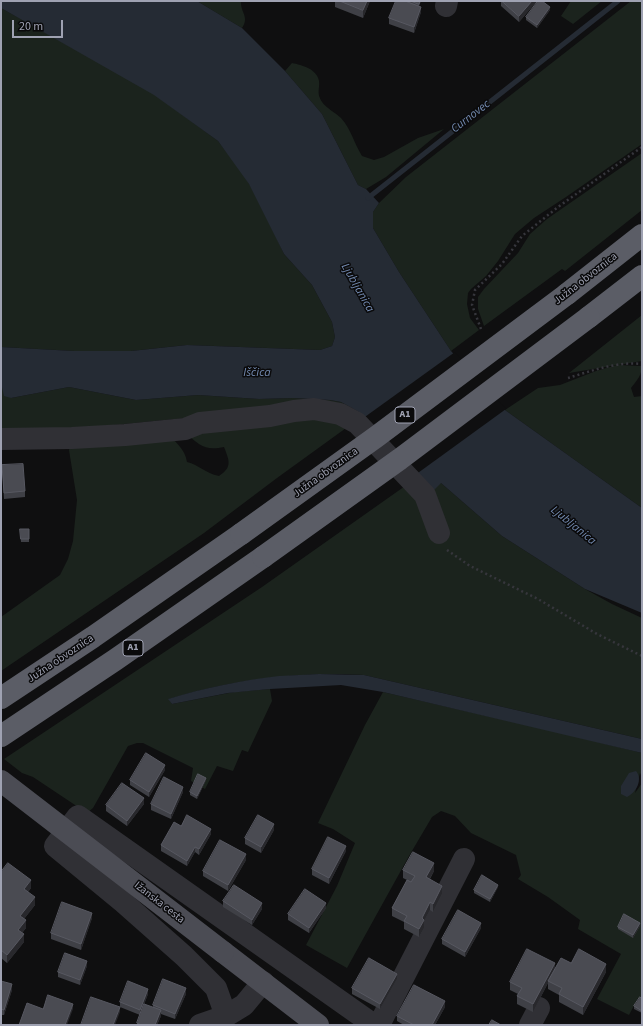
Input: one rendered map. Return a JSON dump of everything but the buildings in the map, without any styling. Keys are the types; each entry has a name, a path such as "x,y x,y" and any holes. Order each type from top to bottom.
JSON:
{"highway":[{"name":"Južna obvoznica","path":"1,698 93,637 241,534 376,437 567,294 642,235"},
{"name":"A1","path":"1,736 115,660 263,557 393,463 642,276"}],"main road":[{"name":"Ižanska cesta","path":"1,781 312,1021"}],"street":[{"path":"1,439 72,438 185,429 200,423 314,409 340,414 357,423 425,495 439,533"},
{"path":"226,1016 216,988 211,982 123,902 55,846 78,816 374,1025"},
{"path":"379,1025 464,859"},
{"path":"200,1025 226,1016 244,1005 263,982"},
{"path":"312,1021 326,992"}],"path":[{"path":"481,329 472,305 476,290 502,264 522,236 558,207 642,147"},
{"path":"568,378 594,370 633,363 642,364"},
{"path":"439,533 447,550 470,566 538,599 597,634 642,656"}],"shaded area":[{"path":"197,1 241,1 245,18 242,28"},
{"path":"571,1 602,1 573,24 561,16"},
{"path":"631,1 642,1 642,144 534,218 515,234 498,261 486,276 468,293 467,304 470,318 479,330 451,351 399,272 373,228 373,212 379,203 406,177"},
{"path":"1,8 150,91 218,141 241,171 259,199 284,254 312,285 332,322 335,337 332,346 320,350 187,345 131,351 74,351 1,347"},
{"path":"292,63 304,66 315,73 319,81 320,99 326,107 339,116 344,122 362,156 374,160 384,157 418,138 444,129 386,177 366,189 358,185 322,114 285,71"},
{"path":"642,153 642,210 565,271 562,269 484,326 478,309 478,297 518,253 530,234 547,219"},
{"path":"642,315 642,361 618,365 641,366 640,375 631,388 634,397 642,396 642,508 505,410 538,388 560,385 596,371 617,365 569,373"},
{"path":"1,383 11,398 69,387 136,400 198,395 259,399 293,398 341,402 364,416 288,408 1,436"},
{"path":"291,413 353,423 204,533 1,671 1,617 60,575 68,559 73,541 77,500 69,450 71,442 166,433 182,449 187,462 219,476 226,470 229,463 224,447 212,448 203,446 186,433"},
{"path":"415,479 441,483 502,536 585,589 642,618 642,739 364,675 314,674 265,678 241,682 193,692 169,699 172,704 234,692 270,689 272,701 248,752 242,750 233,771 217,766 205,789 191,781 193,768 143,743 137,743 128,746 93,808 87,813 33,777 22,773 4,759 262,587"},
{"path":"383,692 642,753 642,777 640,773 635,793 642,783 642,1000 638,998 629,1015 597,999 621,954 578,929 580,920 548,897 518,879 521,875 516,855 471,833 455,816 441,811 432,817 347,968 306,945 337,886 355,843 333,829 318,823 365,725"}],"water":[{"path":"1,1 197,1 242,28 285,71 322,114 358,185 366,189 379,203 373,212 373,228 399,272 451,351 505,410 642,508 642,613 585,589 502,536 441,483 431,493 359,412 341,402 293,398 259,399 198,395 136,400 69,387 11,398 4,396 1,383 1,347 74,351 131,351 187,345 320,350 332,346 335,337 332,322 312,285 284,254 249,184 218,141 154,95 1,8"},
{"path":"319,674 364,675 642,739 642,753 383,692 341,685 228,693 172,704 168,699 195,691 237,682 279,676"},
{"path":"636,771 639,778 638,785 634,792 627,797 621,794 621,786 629,773"}],"pier":[{"path":"455,352 506,409 411,478 362,419"}],"waterway":[{"name":"Curnovec","path":"368,198 618,1"}],"water label":[{"name":"Ljubljanica","path":"357,288"},
{"name":"Iščica","path":"257,373"},
{"name":"Ljubljanica","path":"573,526"}]}
